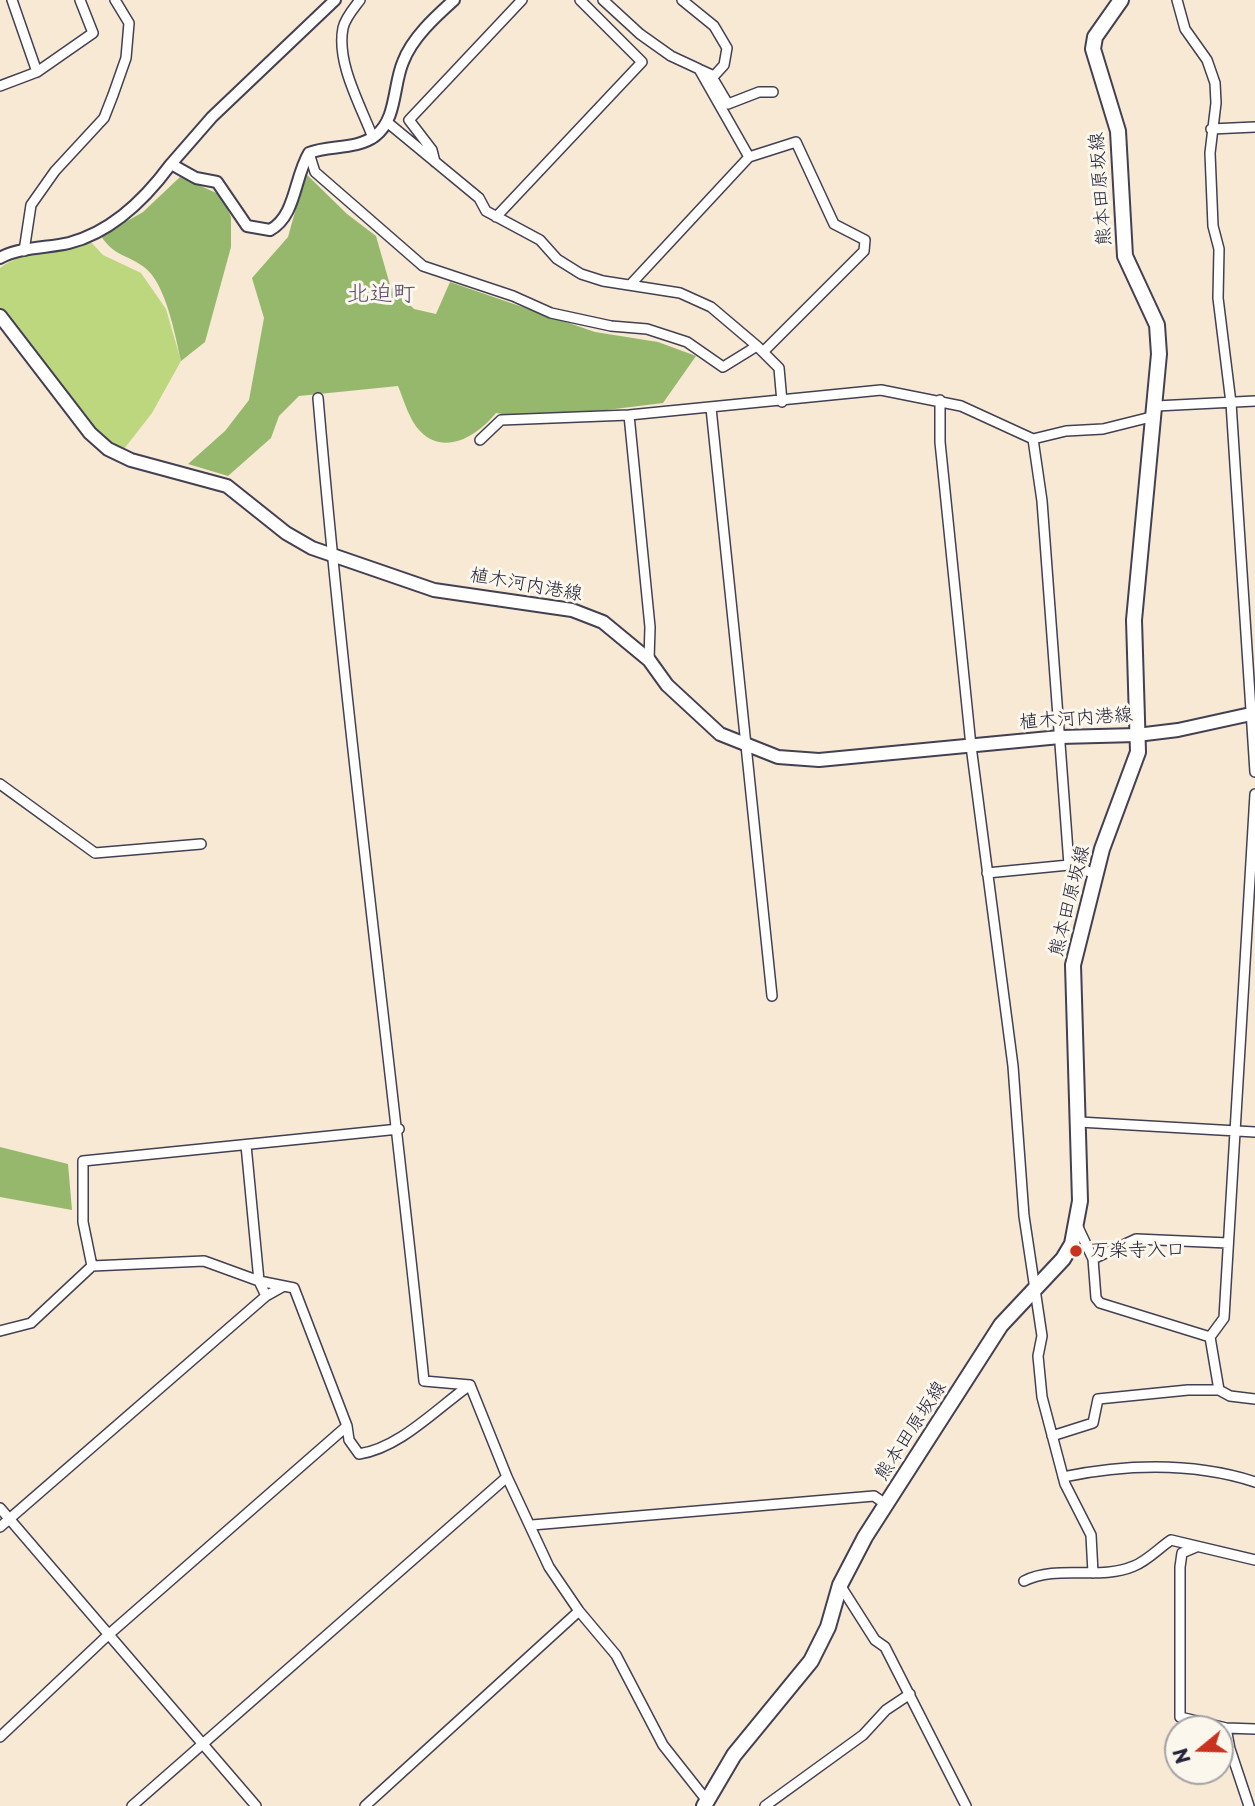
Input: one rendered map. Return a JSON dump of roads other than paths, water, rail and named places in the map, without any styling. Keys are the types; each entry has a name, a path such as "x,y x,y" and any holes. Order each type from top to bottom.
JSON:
{"main road":[{"name":"熊本田原坂線","path":"707,1804 734,1755 811,1661 828,1626 839,1585 1000,1325 1063,1259 1077,1226 1080,1201 1079,1122 1073,965 1102,849 1135,766 1135,620 1156,411 1159,354 1157,325 1125,256 1118,131 1093,49 1095,37 1121,0"},
{"name":"植木河内港線","path":"0,316 90,433 108,449 131,460 227,486 286,533 331,555 434,590 572,610 603,622 649,660 667,685 700,717 720,734 747,746 798,760 1060,737 1137,735 1178,730 1253,713"}],"street":[{"path":"12,0 37,72"},
{"path":"0,86 37,72 93,33 80,0"},
{"path":"24,251 31,205 55,171 104,118 113,95 126,58 128,23 115,0"},
{"path":"0,258 71,242 113,221 151,191 212,117 335,0"},
{"path":"360,0 343,26 343,41 352,84 373,138"},
{"path":"171,164 196,178 217,182 247,226 270,230 282,223 287,214 300,168 309,153 373,138 387,122 403,61 435,18 454,0"},
{"path":"435,162 432,150 409,120 522,0"},
{"path":"496,217 642,62 580,0"},
{"path":"603,0 639,33 671,56 715,76 724,65 727,48 714,26 682,0"},
{"path":"1177,0 1185,29 1208,60 1215,83 1216,103 1211,129 1213,226 1219,249 1218,298 1231,403 1255,772"},
{"path":"699,69 715,82 728,104 759,92 773,92"},
{"path":"699,69 749,157"},
{"path":"387,122 496,217 540,240 557,259 581,274 603,281 680,293 711,307 779,368 782,402"},
{"path":"1211,129 1255,127"},
{"path":"309,153 315,173 423,265 513,296 551,313 611,326 647,329 674,337 701,349 723,367 760,349 864,251 865,240 834,224 796,142 749,157 631,284"},
{"path":"480,440 500,420 629,415 782,402 881,390 961,405 1034,439 1066,431 1102,429 1156,411 1255,401"},
{"path":"318,398 331,555 398,1129 424,1381 470,1385"},
{"path":"940,400 940,442 971,746 1014,1079 1024,1216 1042,1336 1038,1356 1042,1397 1063,1477 1091,1535 1093,1573"},
{"path":"711,408 772,996"},
{"path":"629,415 650,627 649,660"},
{"path":"1034,439 1042,501 1069,865"},
{"path":"0,785 95,853 201,844"},
{"path":"1219,1390 1210,1337 1224,1318 1255,794"},
{"path":"987,873 1069,865 1096,874"},
{"path":"1079,1122 1255,1132"},
{"path":"92,1266 82,1222 83,1161 398,1129"},
{"path":"246,1145 259,1282 266,1296"},
{"path":"1077,1226 1093,1259 1096,1298 1100,1303 1210,1337"},
{"path":"1093,1259 1136,1238 1228,1243"},
{"path":"0,1331 32,1323 92,1266 204,1261 259,1282 294,1288 348,1426 352,1446 359,1454 372,1452 470,1385"},
{"path":"0,1527 266,1296 282,1287"},
{"path":"470,1385 507,1477 532,1525 549,1567 579,1611 616,1655 663,1745 707,1804"},
{"path":"1052,1436 1093,1423 1098,1399 1188,1390 1219,1390 1230,1396 1255,1399"},
{"path":"0,1737 107,1636 348,1426"},
{"path":"1063,1477 1141,1467 1204,1470 1255,1482"},
{"path":"132,1806 507,1477"},
{"path":"532,1525 874,1496 887,1504"},
{"path":"0,1508 107,1636 256,1806"},
{"path":"1024,1581 1035,1575 1093,1573 1136,1566 1171,1540 1255,1560"},
{"path":"1180,1715 1180,1567 1182,1553 1196,1547"},
{"path":"839,1585 875,1640 885,1647 966,1806"},
{"path":"365,1806 579,1611"},
{"path":"765,1806 863,1735 886,1710 910,1694"},
{"path":"1234,1728 1255,1729"},
{"path":"1234,1761 1249,1806"}],"place":[{"name":"万楽寺入口","path":"1076,1251"}],"district":[{"name":"北迫町","path":"381,295"}]}
